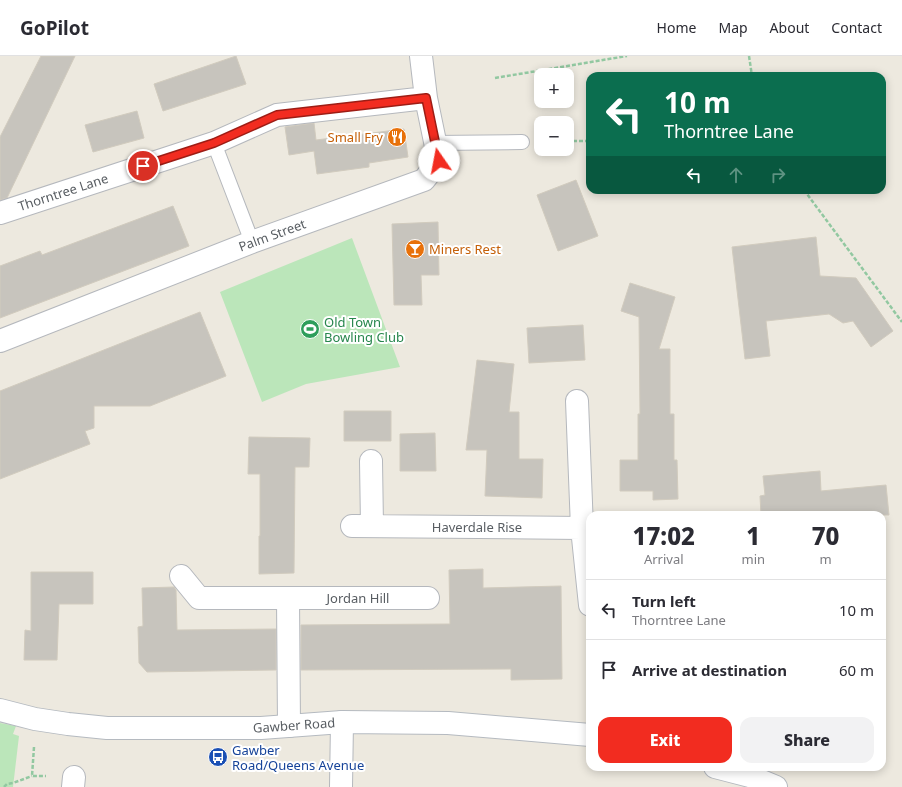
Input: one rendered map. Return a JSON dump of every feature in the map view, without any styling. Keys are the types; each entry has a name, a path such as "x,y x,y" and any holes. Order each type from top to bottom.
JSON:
{"street":[{"name":"Palm Street","path":"0,341 252,242 424,180 439,161 426,98 421,56"},
{"name":"Thorntree Lane","path":"0,213 214,143 277,115 426,98"},
{"path":"577,402 582,528 586,566"},
{"name":"Haverdale Rise","path":"371,461 362,526 582,528"},
{"name":"Jordan Hill","path":"181,576 199,598 428,598"},
{"path":"288,598 289,726"},
{"name":"Gawber Road","path":"0,710 35,719 107,728 261,728 342,722 448,723 586,735"},
{"path":"341,787 342,722"},
{"path":"731,771 750,776 776,787"}],"lane":[{"path":"435,143 522,142"},
{"path":"214,143 252,242"}],"path":[{"path":"495,78 627,56"},
{"path":"749,56 751,72"},
{"path":"574,141 586,141"},
{"path":"807,194 902,322"},
{"path":"32,776 35,719"},
{"path":"4,787 6,784 32,776 73,782"}],"green space":[{"name":"Old Town Bowling Club","path":"352,238 400,367 306,384 262,402 220,292"},
{"path":"0,723 16,726 13,734 19,736 13,787 0,787"}],"building":[{"path":"41,56 75,56 7,198 0,200 0,137"},
{"path":"236,56 246,84 163,111 154,84"},
{"path":"137,111 144,138 93,152 85,125"},
{"path":"314,123 316,140 404,129 408,157 369,163 369,167 317,174 314,151 289,155 285,127"},
{"path":"576,180 598,236 558,251 537,195"},
{"path":"173,206 189,246 0,318 0,266 40,251 42,255"},
{"name":"Miners Rest","path":"438,222 439,275 421,275 422,305 394,305 392,224"},
{"path":"816,237 820,276 856,278 893,331 871,347 853,321 843,323 829,314 766,321 770,356 745,359 732,247"},
{"path":"630,283 675,297 659,349 670,349 670,414 674,414 674,460 677,460 678,499 653,500 653,491 620,491 620,460 638,460 638,414 640,414 639,317 621,311"},
{"path":"200,312 226,376 150,406 94,406 94,428 85,431 90,444 0,479 0,391"},
{"path":"583,325 585,360 529,363 527,328"},
{"path":"477,360 514,364 509,412 519,412 519,459 543,459 542,498 485,496 487,450 466,450"},
{"path":"344,411 391,411 391,441 344,441"},
{"path":"435,433 436,471 400,471 400,434"},
{"path":"249,437 310,438 309,467 295,467 294,573 259,574 260,474 248,474"},
{"path":"820,471 821,491 886,485 889,515 886,515 886,511 761,511 760,496 765,495 763,476"},
{"path":"483,569 483,588 561,586 562,679 511,680 511,669 301,670 301,625 450,624 449,570"},
{"path":"31,572 93,572 93,604 59,604 57,660 24,660 25,630 31,631"},
{"path":"174,587 176,590 177,630 276,629 276,670 147,672 139,663 138,627 143,626 142,588"}],"place":[{"name":"Small Fry","path":"397,137"},
{"name":"Miners Rest","path":"415,249"},
{"name":"Old Town Bowling Club","path":"310,329"},
{"name":"Gawber Road/Queens Avenue","path":"218,757"}],"route":[{"path":"143,166 214,143 277,115 426,98 439,161"}]}
